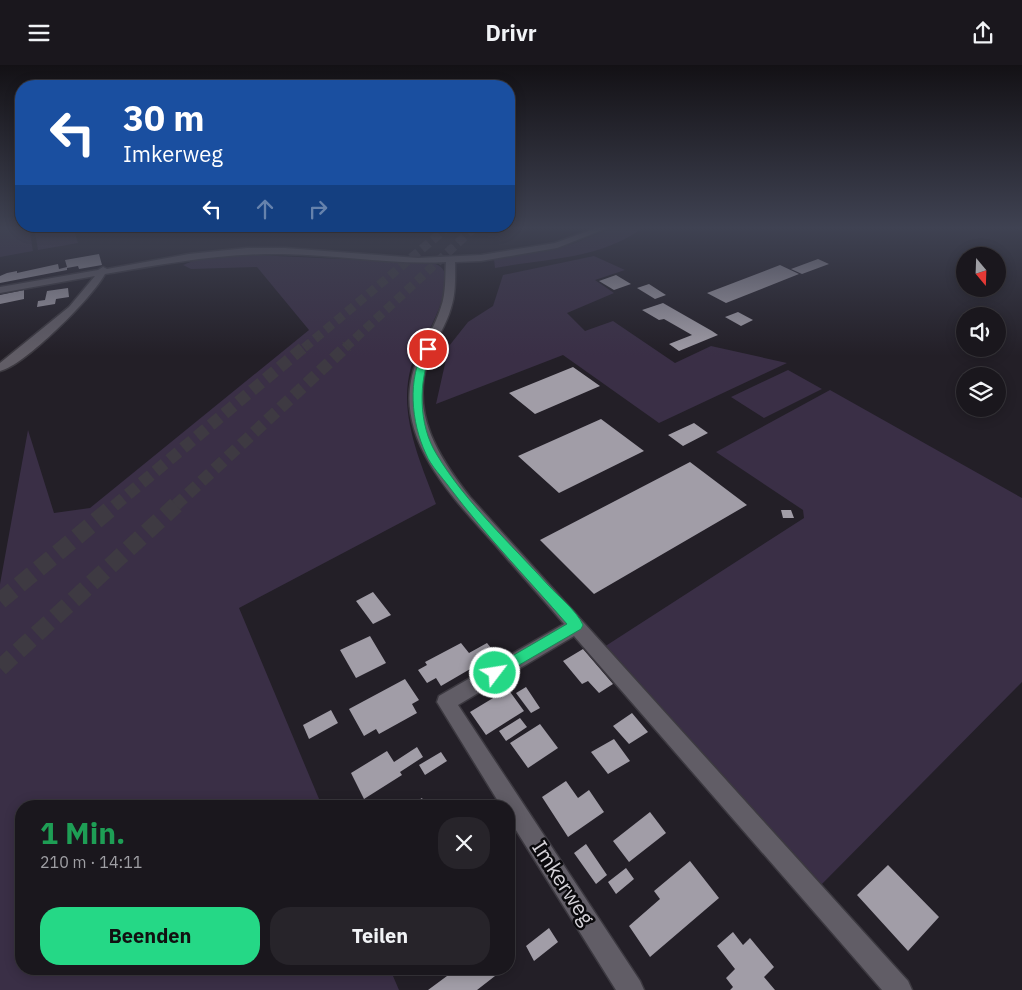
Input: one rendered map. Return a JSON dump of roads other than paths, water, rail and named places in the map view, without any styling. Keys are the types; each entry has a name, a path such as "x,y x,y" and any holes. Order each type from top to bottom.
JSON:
{"street":[{"path":"0,290 109,270"},
{"path":"450,270 446,307 420,371 418,408 421,430 431,455 446,478 899,990"},
{"path":"0,368 27,349 64,316 80,301 104,271"},
{"name":"Imkerweg","path":"509,800 446,702 576,625"},
{"name":"Imkerweg","path":"515,809 632,990"}],"tunnel":[{"path":"304,348 397,270"},
{"path":"345,348 429,270"},
{"path":"114,506 305,346"},
{"path":"175,506 347,346"},
{"path":"0,601 115,505"},
{"path":"0,668 176,505"}]}
